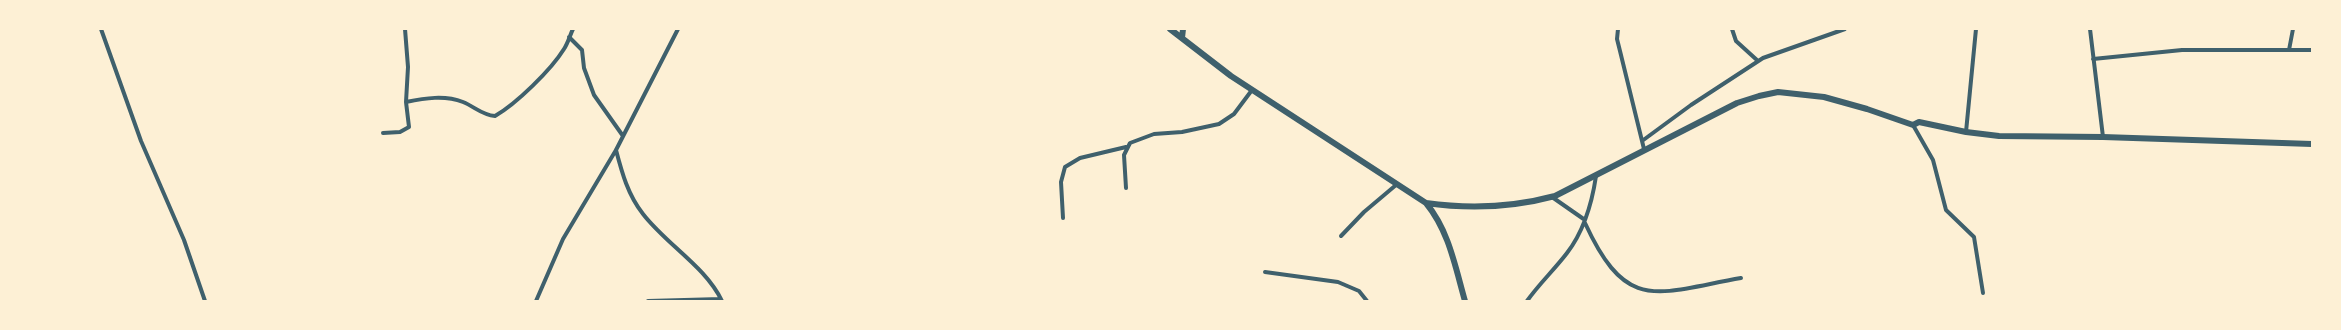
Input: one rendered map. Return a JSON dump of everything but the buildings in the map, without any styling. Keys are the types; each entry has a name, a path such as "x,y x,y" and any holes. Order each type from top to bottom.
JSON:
{"street":[{"path":"101,29 139,134 184,240 205,301"},
{"path":"383,133 400,132 408,127 406,102 408,67 405,29"},
{"path":"406,102 436,97 462,101 480,112 495,116 514,103 551,67 564,48 573,29"},
{"path":"536,301 563,239 616,150 678,29"},
{"path":"1170,29 1252,90 1396,185 1426,203 1438,218 1444,230 1465,301"},
{"path":"1182,38 1183,29"},
{"path":"1618,29 1618,45 1644,149"},
{"path":"1732,29 1736,41 1758,61"},
{"path":"1642,142 1691,105 1758,61 1792,47 1845,29"},
{"path":"1966,132 1976,29"},
{"path":"2090,29 2103,137"},
{"path":"2289,50 2293,29"},
{"path":"569,37 582,50 584,68 594,95 623,136"},
{"path":"2093,59 2182,50 2312,50"},
{"path":"1063,218 1061,182 1062,173 1065,167 1080,158 1126,147 1130,143 1154,134 1182,132 1219,124 1234,114 1252,90"},
{"path":"1426,203 1452,207 1533,202 1552,197 1596,176 1644,149 1737,103 1778,92 1824,97 1867,109 1913,125 1934,160 1946,210 1974,237 1983,293"},
{"path":"1913,125 1919,122 1966,132 1999,136 2103,137 2312,144"},
{"path":"1126,147 1124,168 1126,188"},
{"path":"616,150 622,175 631,196 644,215 706,277 721,300"},
{"path":"1527,301 1567,253 1585,222 1596,176"},
{"path":"1341,236 1368,208 1396,185"},
{"path":"1552,197 1585,222 1612,270 1620,279 1644,291 1683,289 1740,278"},
{"path":"1265,272 1338,282 1359,291 1367,301"},
{"path":"648,301 721,300"}]}
